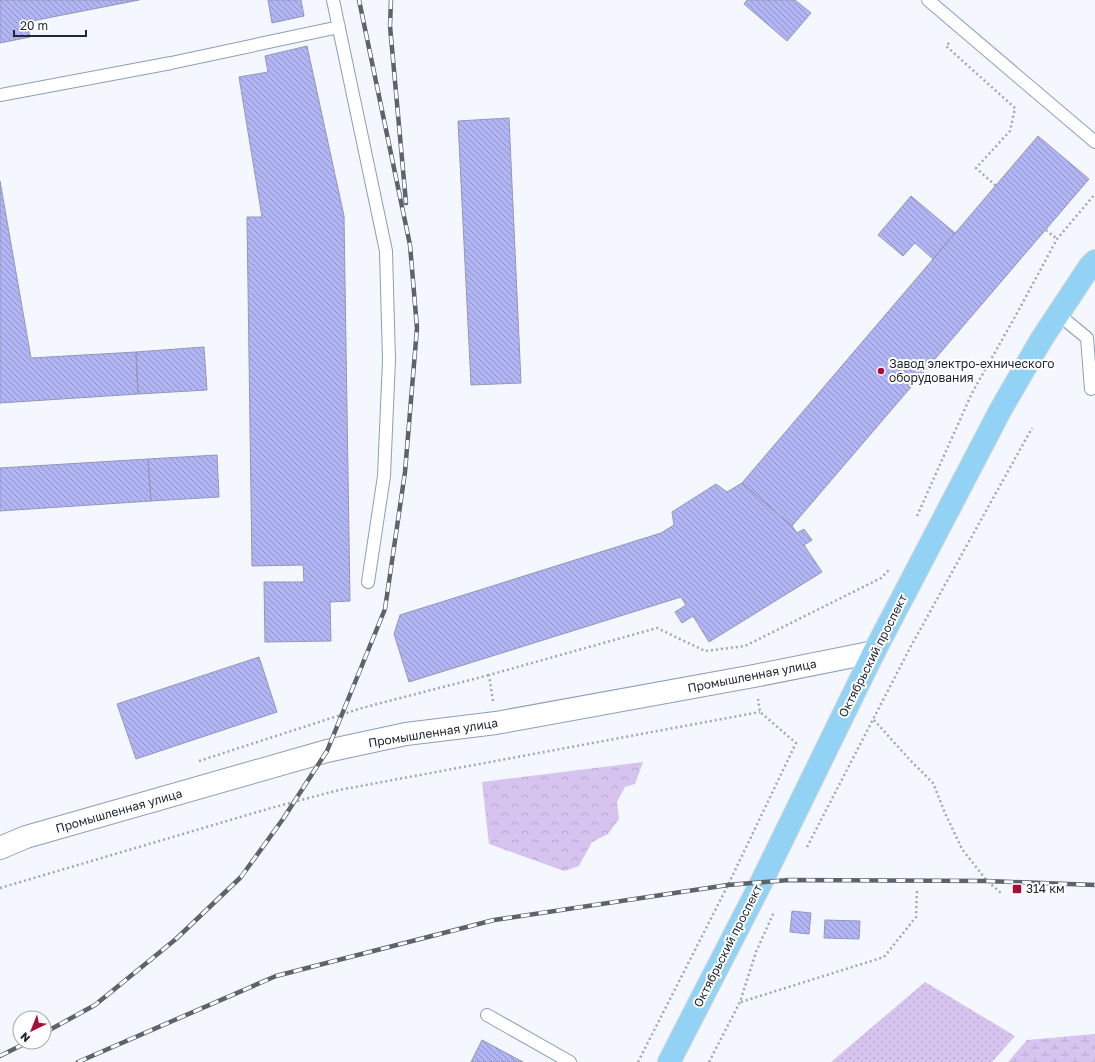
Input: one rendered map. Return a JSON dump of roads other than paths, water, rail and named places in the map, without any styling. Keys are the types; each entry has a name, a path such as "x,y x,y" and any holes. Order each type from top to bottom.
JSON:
{"main road":[{"name":"Октябрьский проспект","path":"669,1062 761,883 874,652 1001,409 1041,340 1090,266 1095,261"},
{"name":"Промышленная улица","path":"0,848 26,837 327,751 406,734 496,724 874,652"}],"lane":[{"path":"333,0 386,251 389,360 384,476 368,582"},
{"path":"928,0 1095,142"},
{"path":"0,95 171,63 339,27"},
{"path":"1058,314 1087,338 1091,390"},
{"path":"487,1015 570,1062"}],"railway":[{"path":"52,1029 95,1005 176,939 241,877 283,819 327,751 385,609 405,472 417,328 410,245 359,0"},
{"path":"391,0 390,26 406,203"},
{"path":"78,1062 276,976 494,920 728,885 789,880 987,881 1095,885"},
{"path":"0,1056 12,1050"}],"place":[{"name":"Завод электро-ехнического оборудования","path":"881,371"},
{"name":"314 км","path":"1017,889"}]}
